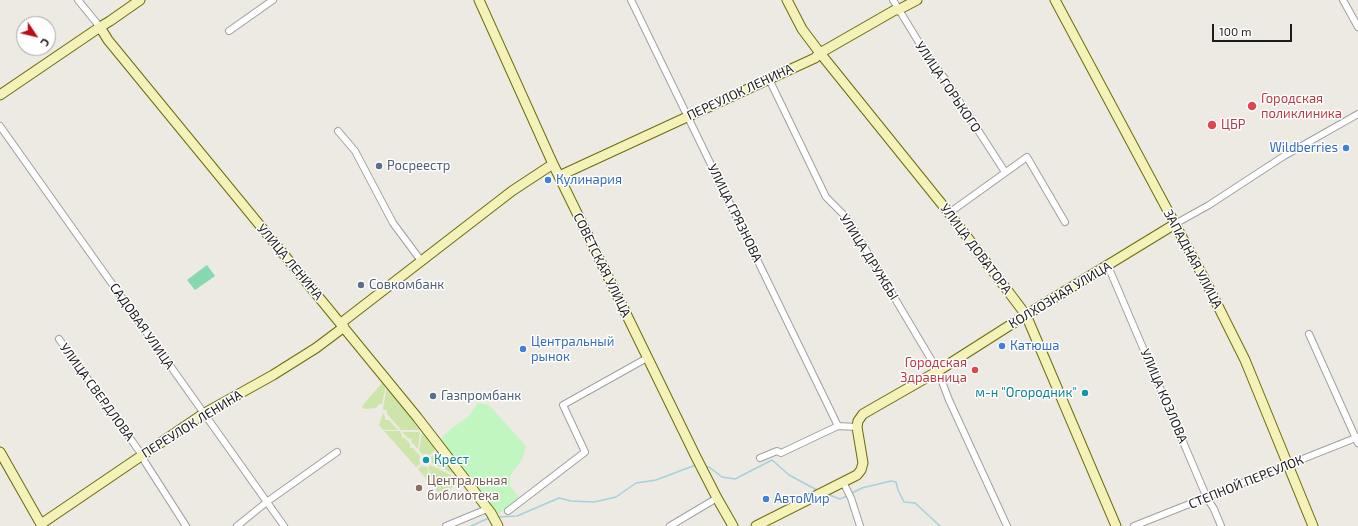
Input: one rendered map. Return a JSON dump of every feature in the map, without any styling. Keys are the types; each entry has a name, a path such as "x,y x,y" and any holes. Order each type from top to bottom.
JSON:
{"street":[{"name":"УЛИЦА ЛЕНИНА","path":"78,0 100,27 108,40 417,417 493,517"},
{"path":"0,95 100,27 110,22 140,0"},
{"path":"229,31 273,0"},
{"name":"СОВЕТСКАЯ УЛИЦА","path":"479,0 553,164 716,498 732,526"},
{"name":"УЛИЦА ГРЯЗНОВА","path":"631,0 838,426"},
{"name":"УЛИЦА ДОВАТОРА","path":"786,0 802,29 820,53 950,213 1026,315 1116,526"},
{"name":"УЛИЦА ГОРЬКОГО","path":"893,0 926,54 953,91 1005,172"},
{"name":"ПЕРЕУЛОК ЛЕНИНА","path":"559,176 815,58 820,53 895,10 898,10 917,0"},
{"name":"ЗАПАДНАЯ УЛИЦА","path":"1055,0 1206,282 1245,360 1313,526"},
{"path":"1343,0 1358,27"},
{"name":"УЛИЦА ДРУЖБЫ","path":"769,79 826,197 847,218 938,371 949,400 1008,526"},
{"name":"КОЛХОЗНАЯ УЛИЦА","path":"856,427 863,414 938,371 1284,156 1358,114"},
{"name":"САДОВАЯ УЛИЦА","path":"0,126 203,414 268,501 284,526"},
{"path":"338,132 355,151 393,223 422,262"},
{"path":"950,213 1027,156 1065,222"},
{"name":"ПЕРЕУЛОК ЛЕНИНА","path":"42,525 203,414 273,375 316,348 342,325 512,191 553,164"},
{"name":"УЛИЦА КОЗЛОВА","path":"1108,266 1207,498 1214,509 1221,526"},
{"path":"1309,334 1357,439"},
{"name":"УЛИЦА СВЕРДЛОВА","path":"59,339 142,455 186,526"},
{"path":"508,511 585,452 563,405 647,358"},
{"path":"756,526 857,475 861,470 863,463 856,427 838,426 781,453 777,451 760,458"},
{"name":"СТЕПНОЙ ПЕРЕУЛОК","path":"1134,526 1357,439"},
{"path":"0,452 42,525"},
{"path":"236,526 336,452"},
{"path":"843,482 851,498 860,526"},
{"path":"670,526 716,498"},
{"path":"446,526 493,517"}],"green space":[{"path":"207,265 215,276 195,290 187,280"},
{"path":"382,383 386,384 382,404 379,404 376,408 364,409 362,407 363,405"},
{"path":"387,386 421,430 401,430 387,414 387,410 383,409"},
{"path":"478,403 489,405 526,446 522,460 510,477 510,486 519,497 499,514 494,512 440,440 451,429 469,416"},
{"path":"383,413 385,420 389,420 398,430 383,430 379,425"},
{"path":"384,431 400,431 402,438 405,438 410,444 410,448 413,448 420,456 420,464 416,467"},
{"path":"402,432 420,432 418,449 411,442 412,439 408,438"},
{"path":"422,432 436,449 430,455 422,454 419,451"},
{"path":"438,451 458,476 432,463 431,457"},
{"path":"431,465 461,481 441,496 436,490 428,467"},
{"path":"421,466 427,467 434,488 418,469"}],"waterway":[{"path":"705,467 709,467 722,477 735,479 772,460 789,475 817,490"},
{"path":"497,517 517,516 559,498 571,501 594,502 616,497 636,483 656,480 693,466 697,466"},
{"path":"850,494 862,488 891,481 896,482 904,502 915,503 940,526"},
{"path":"827,494 840,499 847,496"},
{"path":"471,526 489,518"}],"place":[{"name":"Городская поликлиника","path":"1252,106"},
{"name":"ЦБР","path":"1212,125"},
{"name":"Wildberries","path":"1346,148"},
{"name":"Росреестр","path":"379,166"},
{"name":"Кулинария","path":"548,180"},
{"name":"Совкомбанк","path":"361,285"},
{"name":"Катюша","path":"1002,346"},
{"name":"Центральный рынок","path":"523,349"},
{"name":"Городская Здравница","path":"975,370"},
{"name":"м-н \"Огородник\"","path":"1085,393"},
{"name":"Газпромбанк","path":"433,396"},
{"name":"Крест","path":"426,460"},
{"name":"Центральная библиотека","path":"419,488"},
{"name":"АвтоМир","path":"766,499"}]}
